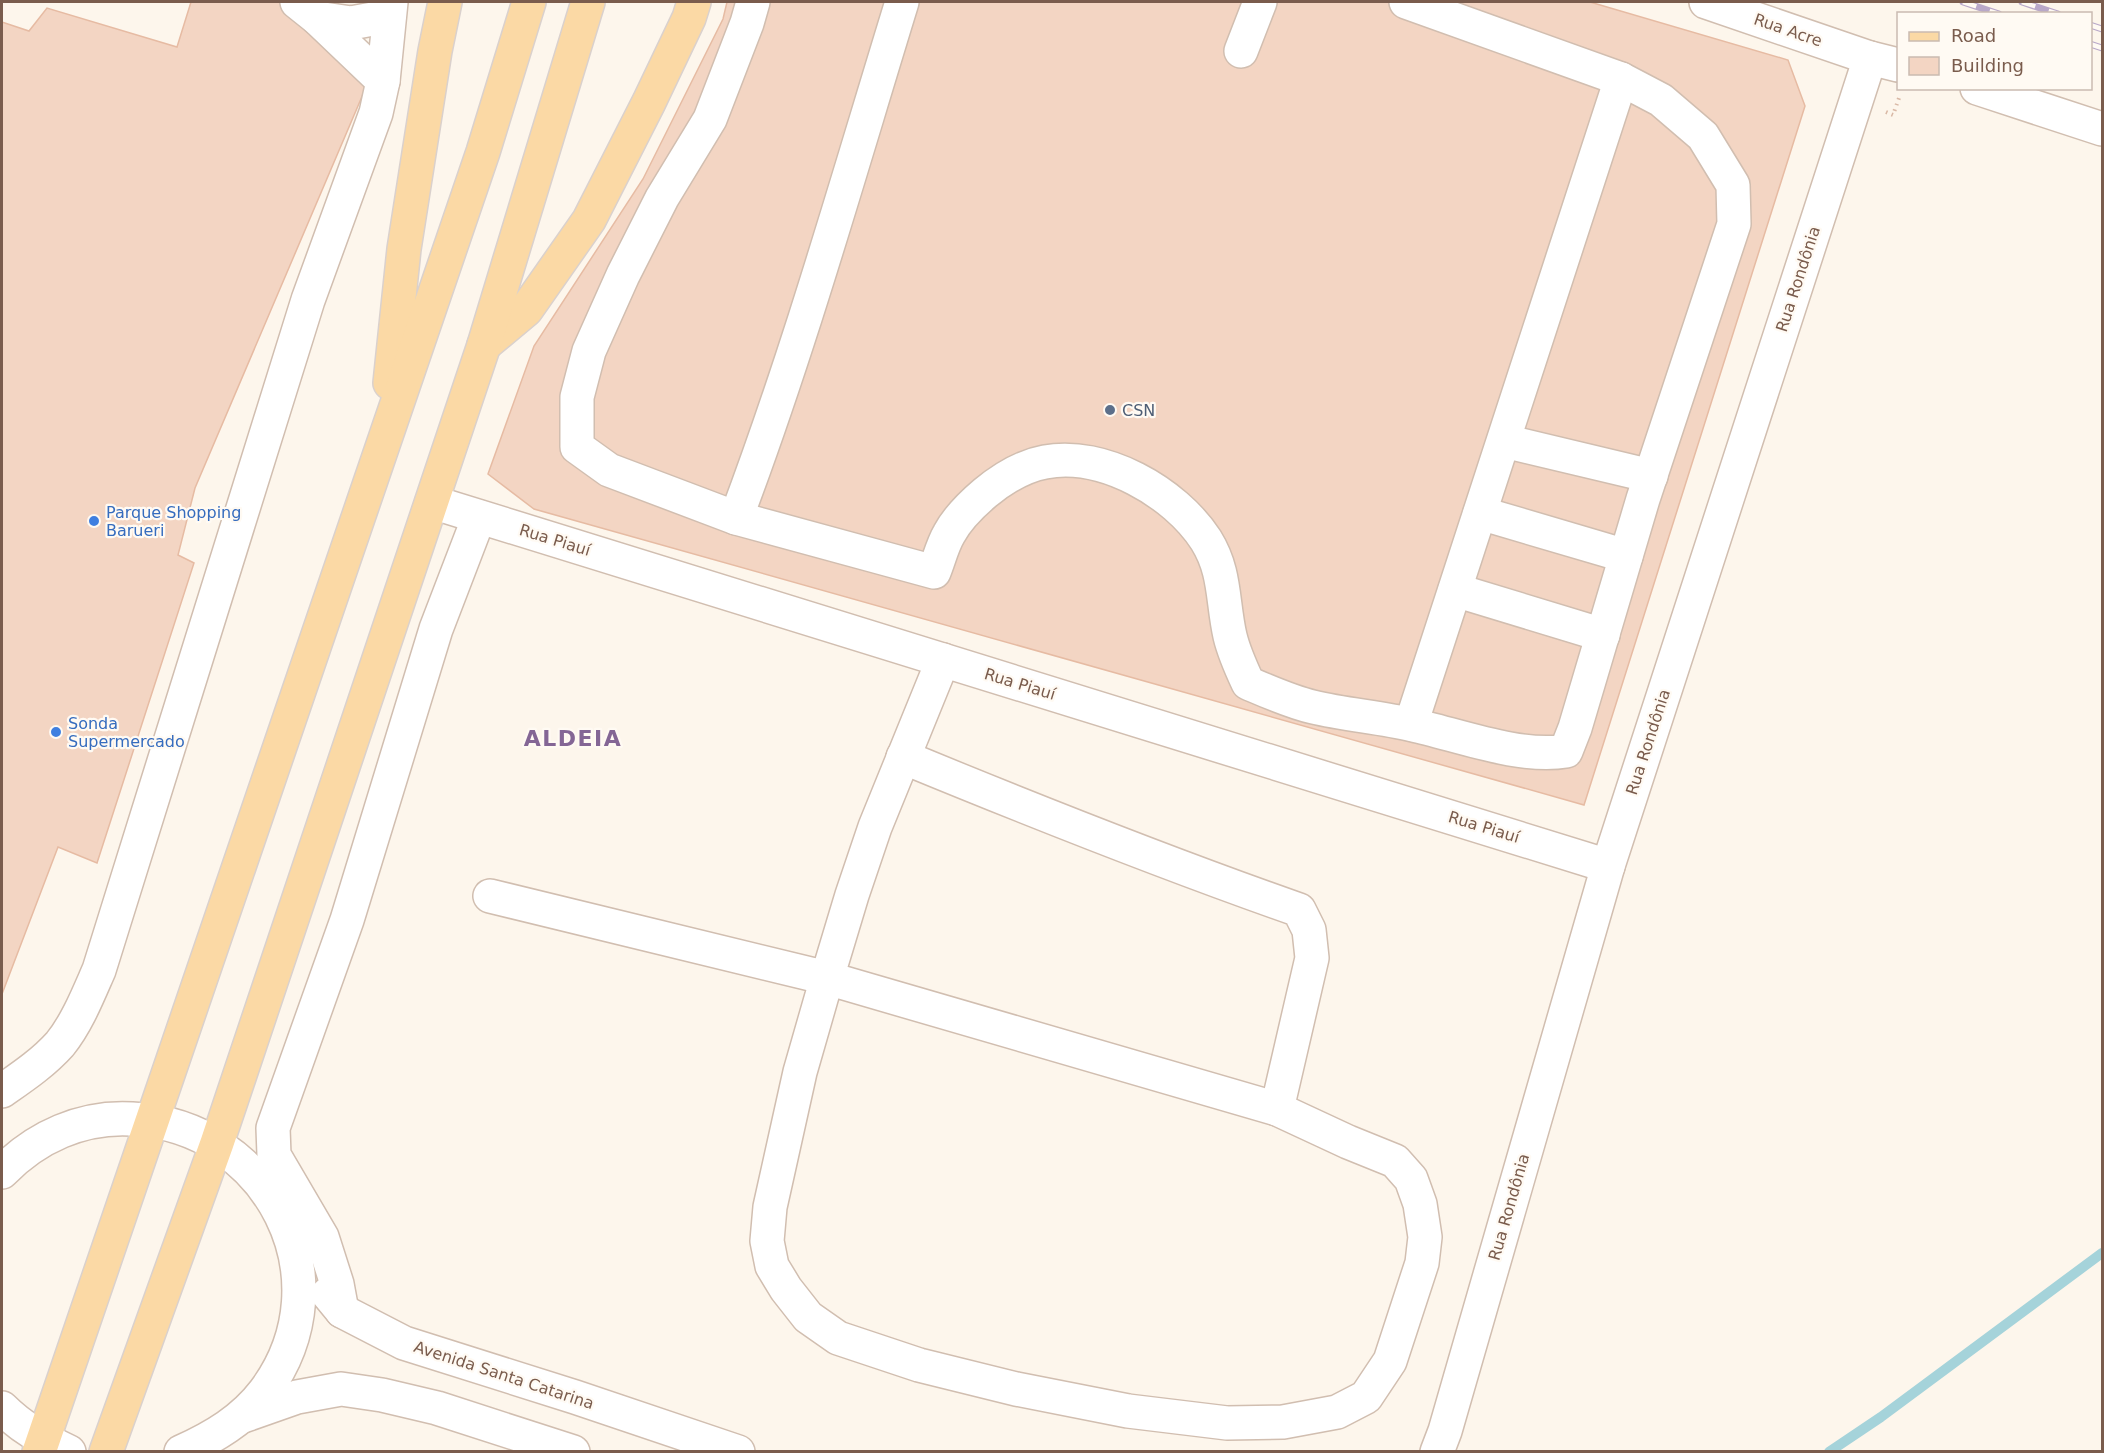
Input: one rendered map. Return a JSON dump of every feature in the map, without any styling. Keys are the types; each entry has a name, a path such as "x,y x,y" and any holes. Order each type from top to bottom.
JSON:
{"main road":[{"path":"382,448 404,249 435,51 445,2"},
{"path":"50,1448 153,1119 483,152 529,2"},
{"path":"106,1452 217,1143 432,502 484,345 588,2"},
{"path":"484,345 526,310 589,220 654,92 689,18 694,2"}],"street":[{"path":"753,2 710,119 662,198 623,275 589,351 577,396 577,447 609,470 736,518 934,572 949,533 973,503 999,482 1021,470 1046,462 1077,461 1124,472 1157,492 1193,524 1206,539 1219,565 1226,597 1230,635 1238,663 1248,683 1312,707 1411,724 1525,752 1551,754 1566,751 1575,728 1651,476 1734,224 1733,185 1703,136 1661,100 1621,79 1406,2"},
{"path":"736,518 761,452 806,317 902,2"},
{"path":"1241,51 1260,2"},
{"name":"Rua Acre","path":"1706,2 1884,62"},
{"path":"2,1090 35,1068 60,1043 80,1012 99,970 308,300 373,122 383,81 389,6 351,23 307,10"},
{"path":"307,10 383,81"},
{"name":"Rua Rondônia","path":"1444,1445 1608,866 1884,62"},
{"path":"1411,724 1621,79"},
{"path":"1983,90 2103,129"},
{"path":"1504,441 1651,476"},
{"name":"Rua Piauí","path":"432,502 1608,866"},
{"path":"1480,513 1626,556"},
{"path":"342,1311 337,1284 322,1237 274,1155 273,1128 347,920 436,629 479,517"},
{"path":"1455,590 1603,635"},
{"path":"490,896 827,978 1277,1109 1395,1161 1411,1179 1420,1204 1425,1237 1422,1263 1390,1361 1366,1396 1337,1412 1283,1422 1227,1423 1117,1409 1016,1389 919,1365 838,1338 808,1317 786,1289 772,1266 767,1241 770,1207 800,1072 827,978 875,827 944,660"},
{"path":"903,756 1061,822 1299,910 1309,930 1312,958 1277,1109"},
{"path":"2,1172 15,1158 45,1137 80,1124 117,1118 153,1119 186,1128 217,1143 246,1165 268,1191 286,1223 296,1257 298,1292 294,1327 287,1349 265,1391 241,1417 211,1439 181,1452"},
{"name":"Avenida Santa Catarina","path":"296,1257 342,1311 404,1343 738,1452"},
{"path":"241,1417 297,1397 341,1389 382,1395 437,1408 573,1452"},
{"path":"2,1408 50,1448"}],"building":[{"name":"Parque Shopping Barueri","path":"191,2 303,2 378,59 195,488 178,555 194,563 97,863 58,847 2,994 2,22 29,31 47,8 177,47"},
{"name":"CSN","path":"727,2 1590,2 1788,60 1805,106 1584,805 534,509 488,474 534,346 643,179 723,19"}],"waterway":[{"path":"1829,1452 1881,1417 2102,1253"}],"railway":[{"path":"1963,2 1993,12"},
{"path":"2022,2 2052,12"},
{"path":"2092,26 2102,29"},
{"path":"2092,45 2102,48"}],"place":[{"name":"CSN","path":"1110,410"},
{"name":"Parque Shopping Barueri","path":"94,521"},
{"name":"Sonda Supermercado","path":"56,732"}],"district":[{"name":"ALDEIA","path":"573,738"}]}
